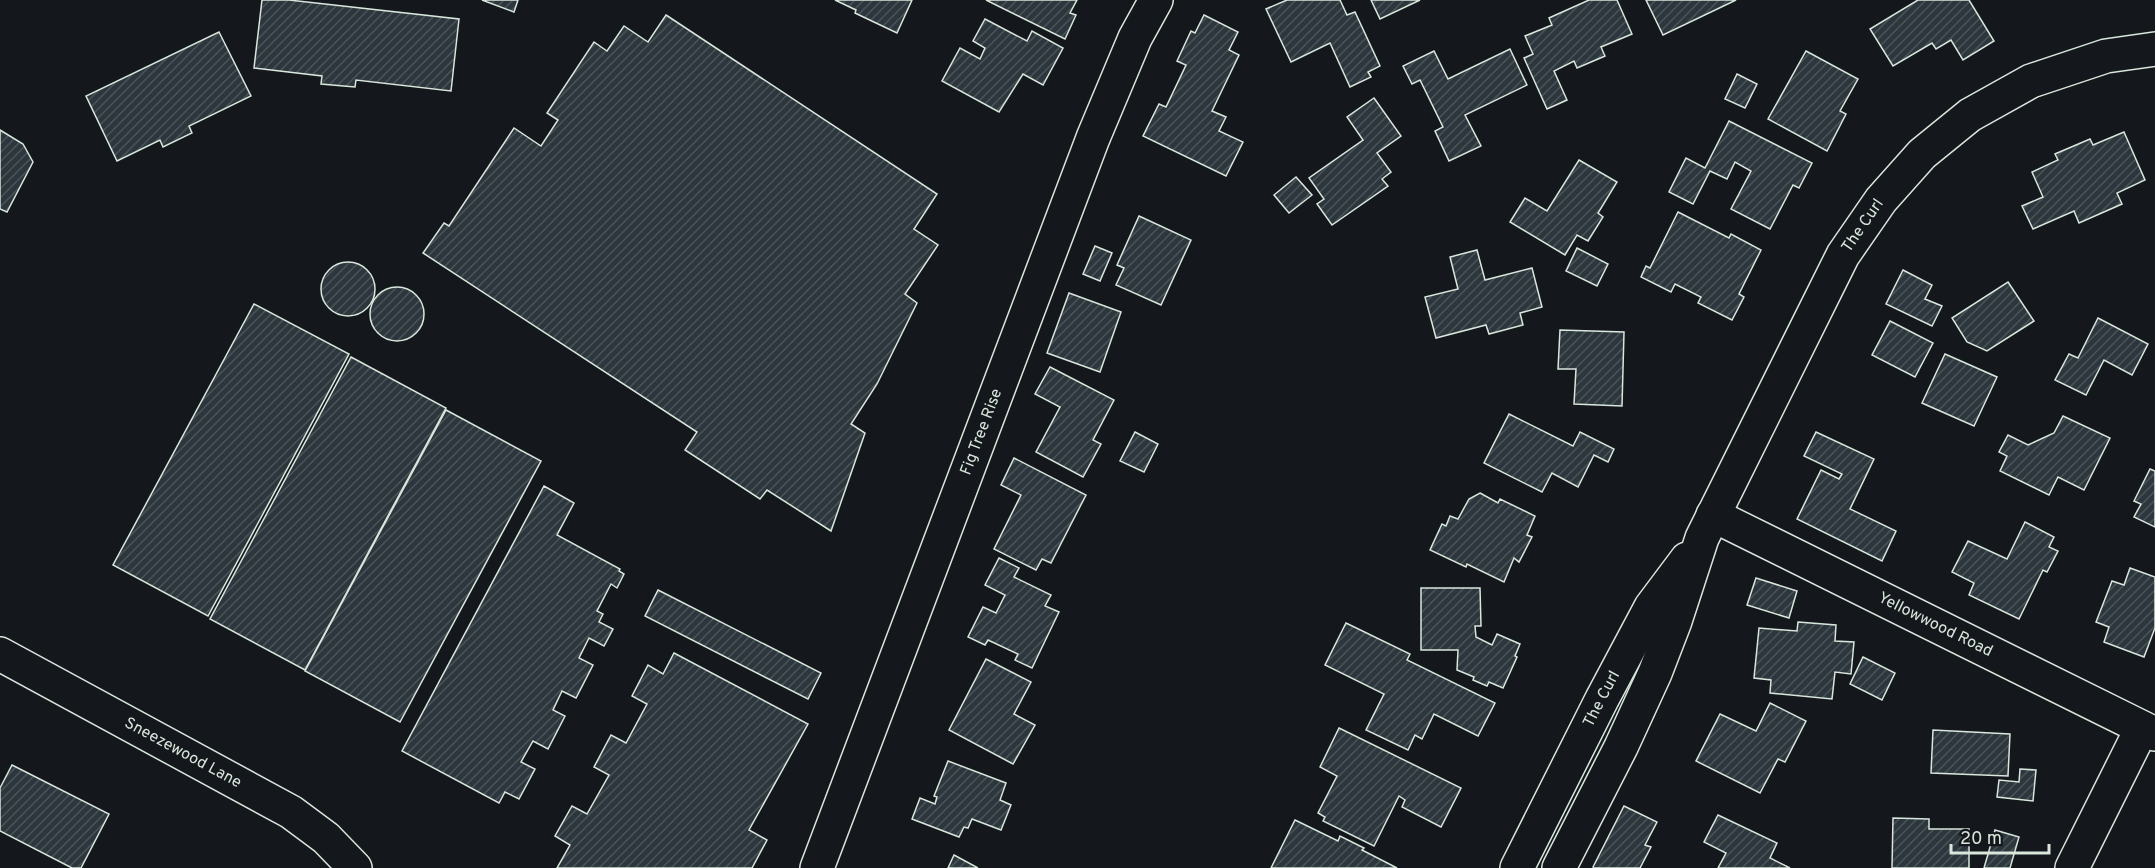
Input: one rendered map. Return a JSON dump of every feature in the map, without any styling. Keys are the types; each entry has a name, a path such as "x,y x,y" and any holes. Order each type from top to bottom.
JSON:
{"street":[{"name":"Fig Tree Rise","path":"817,868 1093,138 1135,38 1156,0"},
{"name":"The Curl","path":"1559,868 1621,747 1655,673 1676,621 1708,527 1843,255 1881,200 1922,154 1970,115 2031,81 2106,56 2155,49"},
{"name":"The Curl","path":"1517,868 1651,607 1708,527"},
{"name":"Yellowwood Road","path":"1708,527 2148,731"},
{"name":"Sneezewood Lane","path":"0,654 291,812 326,838 355,868"},
{"path":"2072,868 2148,731"}],"building":[{"path":"262,0 289,0 459,19 451,91 356,80 355,87 321,84 322,76 254,68"},
{"path":"482,0 518,0 514,12"},
{"path":"835,0 912,0 897,33 855,13 856,10"},
{"path":"986,0 1077,0 1070,13 1076,15 1065,39"},
{"path":"1287,0 1340,0 1347,15 1355,12 1380,66 1368,72 1371,77 1350,87 1330,43 1291,62 1266,9"},
{"path":"1371,0 1420,0 1380,19"},
{"path":"1589,0 1617,0 1632,34 1601,47 1605,56 1577,68 1574,61 1554,71 1567,100 1547,109 1524,58 1533,54 1525,36 1552,25 1549,18"},
{"path":"1646,0 1736,0 1663,35"},
{"path":"1918,0 1969,0 1994,41 1963,60 1951,40 1936,49 1932,43 1893,66 1870,29"},
{"path":"666,15 937,194 914,229 938,245 905,294 917,303 877,384 851,424 865,433 831,531 767,490 760,499 685,450 697,432 423,253 444,223 449,226 514,128 541,146 558,120 547,113 594,42 607,51 624,26 648,42"},
{"path":"1204,15 1238,32 1229,50 1239,55 1212,111 1226,117 1219,131 1243,142 1226,176 1143,136 1159,104 1166,107 1186,65 1177,61 1191,31 1195,33"},
{"path":"985,19 1027,41 1032,31 1063,48 1043,85 1023,74 999,112 942,81 960,48 980,59 985,48 973,41"},
{"path":"219,32 251,96 189,126 192,133 163,147 160,140 117,161 86,96"},
{"path":"1510,49 1527,85 1465,115 1481,146 1449,161 1435,131 1443,127 1420,80 1412,84 1403,66 1434,51 1448,79"},
{"path":"1806,51 1858,79 1840,111 1846,114 1827,151 1768,119"},
{"path":"1737,74 1757,84 1745,108 1725,99"},
{"path":"1374,98 1401,136 1377,153 1391,172 1382,179 1388,186 1332,225 1317,204 1324,199 1309,178 1363,140 1347,117"},
{"path":"1729,121 1812,163 1799,188 1793,185 1770,229 1731,209 1751,171 1735,162 1727,179 1710,171 1693,204 1669,192 1686,158 1705,168"},
{"path":"0,130 23,144 33,162 7,212 0,209"},
{"path":"2124,132 2145,180 2117,193 2122,204 2079,223 2074,211 2033,229 2022,206 2043,197 2032,172 2058,160 2055,154 2090,139 2093,145"},
{"path":"1579,160 1617,182 1598,213 1603,217 1588,241 1577,235 1565,255 1510,222 1525,198 1547,211"},
{"path":"1296,177 1312,195 1289,213 1274,195"},
{"path":"1678,212 1729,238 1731,234 1761,250 1739,294 1744,297 1732,320 1698,303 1701,297 1675,284 1671,292 1641,277 1646,266 1650,268"},
{"path":"1139,216 1191,240 1161,305 1116,285 1124,268 1117,265"},
{"path":"1095,246 1112,253 1100,281 1083,274"},
{"path":"1577,248 1608,264 1597,286 1566,271"},
{"path":"1477,250 1485,280 1532,268 1542,307 1520,313 1523,325 1489,334 1486,325 1436,338 1425,297 1458,289 1450,257"},
{"path":"348,262 358,264 367,270 373,279 375,289 373,299 367,308 358,314 348,316 338,314 329,308 323,299 321,289 323,279 329,270 338,264"},
{"path":"1903,270 1932,285 1925,299 1942,306 1932,326 1886,304"},
{"path":"2008,282 2034,321 1987,351 1967,342 1952,318"},
{"path":"392,287 402,287 416,295 422,304 424,314 422,324 416,333 402,341 392,341 375,329 370,319 370,309 382,292"},
{"path":"1069,293 1121,312 1100,372 1047,353"},
{"path":"254,304 349,354 208,616 113,565"},
{"path":"2098,318 2148,344 2132,375 2104,360 2086,395 2055,380 2069,354 2078,358"},
{"path":"1890,321 1933,343 1915,377 1872,355"},
{"path":"1560,330 1624,332 1622,406 1574,404 1576,369 1558,369"},
{"path":"1945,354 1997,377 1974,426 1922,403"},
{"path":"351,357 446,408 305,670 210,619"},
{"path":"1050,367 1114,400 1093,440 1101,444 1083,477 1036,452 1060,407 1035,394"},
{"path":"446,410 541,461 400,722 305,671"},
{"path":"1509,414 1573,446 1580,432 1614,449 1608,462 1594,455 1578,487 1552,473 1542,492 1484,463"},
{"path":"2063,416 2110,438 2084,490 2058,477 2049,495 2000,471 2007,456 1999,452 2008,435 2028,445 2054,433"},
{"path":"1135,432 1158,444 1144,472 1120,461"},
{"path":"1816,432 1874,459 1850,509 1896,531 1882,561 1797,519 1821,470 1839,479 1842,474 1804,456"},
{"path":"1014,458 1086,495 1051,563 1042,559 1036,570 994,549 1021,495 1001,485"},
{"path":"2150,469 2155,471 2155,527 2134,517 2141,504 2134,501"},
{"path":"544,486 574,503 557,535 620,569 619,571 624,574 617,588 611,584 597,611 603,614 599,622 613,629 604,646 589,638 579,658 593,665 576,698 562,691 553,710 565,716 548,749 533,741 521,762 535,769 519,799 505,792 499,803 402,751"},
{"path":"1480,493 1498,503 1500,499 1535,516 1527,535 1532,537 1519,562 1514,558 1504,582 1467,564 1466,567 1430,550 1442,524 1446,526 1450,516 1458,519 1469,499"},
{"path":"2025,522 2054,537 2049,547 2058,551 2047,572 2043,570 2019,619 1969,595 1974,583 1952,572 1968,541 2007,559"},
{"path":"999,558 1019,568 1014,577 1051,595 1045,606 1059,612 1032,668 1015,660 1018,654 988,640 985,645 968,637 983,607 996,613 1005,595 985,585"},
{"path":"2130,568 2155,577 2155,628 2144,657 2104,642 2109,627 2096,622 2112,581 2124,585"},
{"path":"1756,578 1797,591 1789,618 1747,605"},
{"path":"1421,588 1480,588 1481,626 1475,626 1476,637 1492,645 1497,634 1520,644 1515,656 1517,657 1503,688 1489,682 1487,686 1473,680 1474,677 1457,670 1458,650 1421,650"},
{"path":"658,590 821,673 808,699 645,616"},
{"path":"1798,622 1836,625 1835,641 1854,642 1851,674 1835,672 1832,699 1770,693 1771,680 1754,678 1759,628 1797,631"},
{"path":"1346,623 1410,654 1407,660 1495,703 1478,736 1434,714 1422,739 1415,735 1408,750 1366,730 1384,694 1325,665"},
{"path":"674,653 808,724 749,830 767,840 752,868 557,868 570,845 555,836 572,806 587,814 609,775 594,767 611,735 626,743 647,704 632,696 648,665 663,674"},
{"path":"1863,657 1895,673 1882,700 1850,684"},
{"path":"986,659 1031,682 1014,714 1035,725 1013,764 949,730"},
{"path":"1770,703 1806,721 1785,762 1778,759 1760,793 1696,761 1720,714 1756,731"},
{"path":"1339,728 1461,788 1441,827 1402,807 1405,800 1399,796 1374,846 1323,821 1325,817 1318,813 1337,776 1320,767"},
{"path":"1933,730 2010,734 2008,776 1931,773"},
{"path":"948,761 1006,783 1000,800 1011,805 1001,830 972,819 968,828 964,827 959,837 912,819 920,798 935,804 937,797 934,796"},
{"path":"12,765 109,814 81,868 72,868 0,831 0,788"},
{"path":"2020,769 2036,770 2033,801 1997,797 1999,780 2019,782"},
{"path":"1624,806 1657,822 1645,845 1651,847 1640,868 1594,868 1593,867"},
{"path":"1718,815 1777,843 1770,858 1790,868 1718,868 1726,853 1704,842"},
{"path":"1893,818 1929,819 1929,829 1969,829 1969,868 1892,868"},
{"path":"1295,820 1338,841 1340,836 1397,868 1271,868"},
{"path":"1995,830 2019,837 2010,868 1984,868"},
{"path":"954,855 978,868 948,868"}]}
